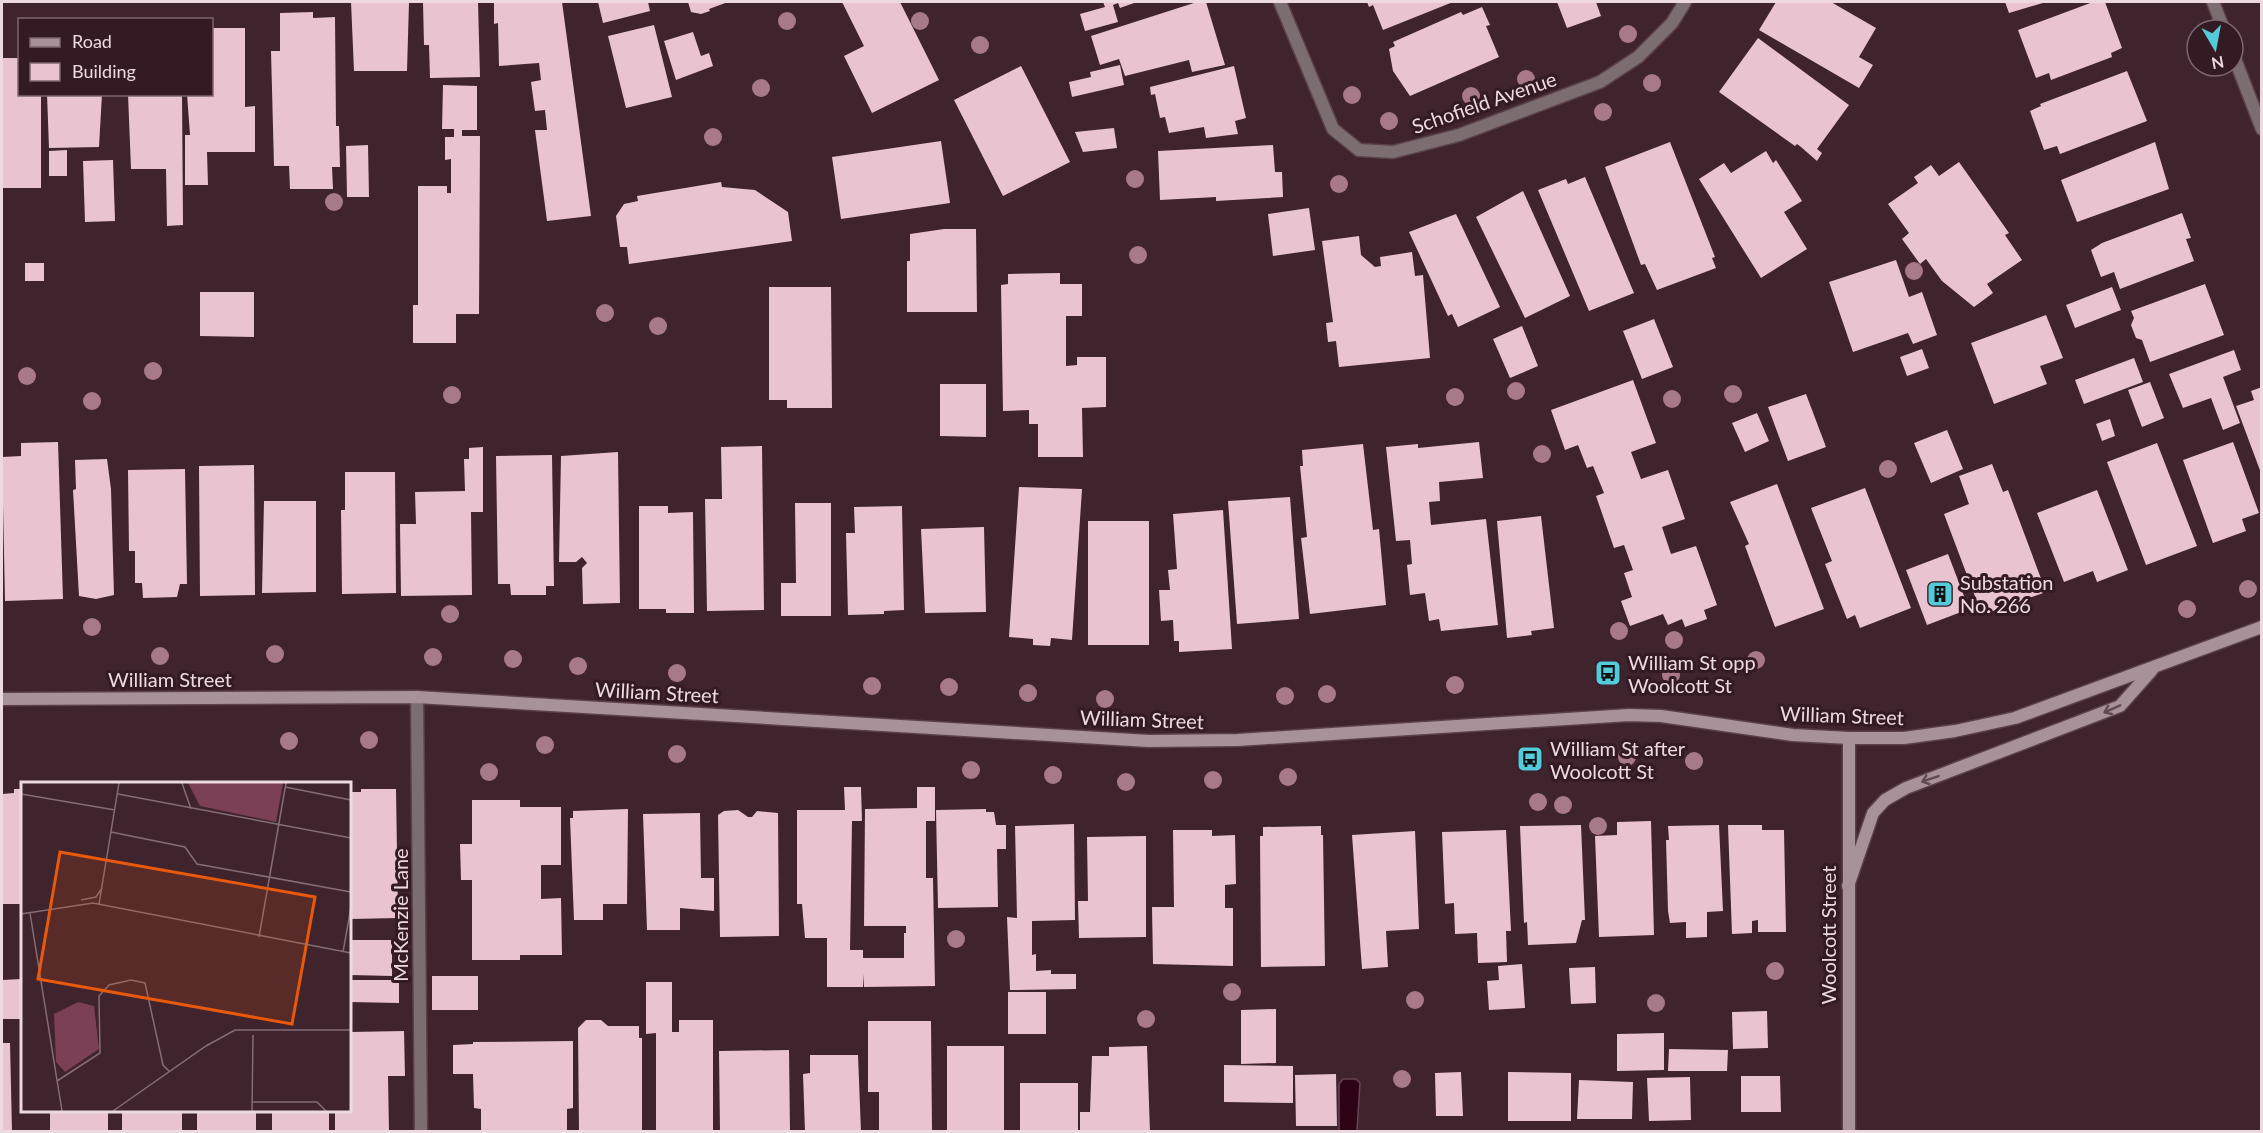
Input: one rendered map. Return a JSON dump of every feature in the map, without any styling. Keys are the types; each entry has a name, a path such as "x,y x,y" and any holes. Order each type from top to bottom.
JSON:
{"main road":[{"name":"William Street","path":"2,699 417,698 1149,741 1238,740 1629,716 1661,716 1793,735 1904,738 1985,726 2152,669 2262,627"},
{"path":"1848,886 1873,813 1885,800 1906,788 2120,706 2152,669"},
{"name":"Woolcott Street","path":"1849,738 1849,1131"}],"street":[{"name":"Schofield Avenue","path":"1280,2 1333,129 1359,150 1393,152 1459,135 1600,82 1638,57 1672,23 1685,2"},
{"path":"2213,2 2219,18"},
{"path":"2242,78 2262,129"},
{"name":"McKenzie Lane","path":"417,698 421,1131"}],"shaded area":[{"path":"1343,1079 1356,1079 1360,1083 1357,1131 1339,1131 1339,1084"}],"building":[{"path":"351,2 409,2 407,71 354,71"},
{"path":"423,2 478,2 480,77 430,78 429,45 424,45"},
{"path":"494,2 562,2 591,216 547,221 535,130 547,130 545,110 535,111 531,82 541,80 539,63 499,66 498,23 494,24"},
{"path":"598,2 648,2 650,11 603,23"},
{"path":"688,2 728,2 701,14 691,12"},
{"path":"842,2 900,2 939,80 872,113 844,56 864,46"},
{"path":"1103,2 1137,2 1120,8 1118,3 1113,5 1118,22 1085,31 1080,14 1105,7"},
{"path":"1197,2 1206,2 1225,65 1192,72 1189,60 1125,76 1119,59 1100,65 1091,36"},
{"path":"1367,2 1453,2 1383,30 1373,5 1369,7"},
{"path":"1557,2 1596,2 1601,16 1567,28"},
{"path":"1776,2 1831,2 1876,28 1859,57 1873,65 1859,88 1759,30"},
{"path":"2005,2 2046,2 2009,13"},
{"path":"2093,2 2105,2 2122,48 2111,53 2112,57 2051,80 2049,73 2036,78 2018,30"},
{"path":"1482,7 1490,25 1486,26 1499,57 1410,96 1393,71 1389,49 1395,46 1393,42 1461,12 1463,15"},
{"path":"313,12 313,18 335,17 336,126 339,126 340,167 332,167 333,189 290,189 289,166 274,166 271,51 280,51 280,13"},
{"path":"654,25 672,97 626,108 608,36"},
{"path":"213,28 245,28 245,107 255,106 255,152 207,152 208,185 185,185 185,135 190,135 187,96 213,96"},
{"path":"693,32 701,56 709,53 713,66 676,80 664,41"},
{"path":"1758,38 1849,105 1817,149 1822,153 1817,161 1797,144 1795,146 1719,92"},
{"path":"2,58 18,58 18,96 41,96 41,188 2,188"},
{"path":"1120,65 1124,85 1072,97 1069,82 1091,77 1090,72"},
{"path":"1021,66 1070,162 1003,196 954,100"},
{"path":"1234,66 1246,118 1235,121 1238,134 1206,138 1204,127 1169,133 1165,117 1160,118 1155,94 1151,95 1150,87"},
{"path":"2127,71 2147,121 2060,154 2057,146 2044,150 2030,111 2041,106 2040,104"},
{"path":"443,85 477,86 477,130 462,130 462,136 480,136 479,314 456,314 456,343 413,343 413,305 418,305 418,186 447,186 447,193 451,193 451,159 445,160 445,137 454,137 454,129 442,129"},
{"path":"47,96 102,96 99,147 49,148"},
{"path":"128,96 182,96 183,225 167,226 166,169 131,169"},
{"path":"1114,128 1117,148 1083,152 1075,132"},
{"path":"941,141 950,203 841,219 832,157"},
{"path":"1670,142 1715,257 1712,258 1716,268 1657,290 1645,264 1641,265 1605,167"},
{"path":"2155,142 2169,189 2077,222 2061,180"},
{"path":"368,145 369,197 347,197 346,146"},
{"path":"1273,145 1275,172 1282,172 1283,197 1216,201 1216,197 1160,200 1158,151"},
{"path":"67,150 67,176 49,176 49,151"},
{"path":"1766,151 1773,163 1776,160 1802,201 1784,212 1807,249 1761,278 1699,179 1724,163 1731,173"},
{"path":"113,160 115,221 85,222 83,161"},
{"path":"1959,162 2009,233 2005,235 2022,260 1987,284 1993,293 1974,307 1942,281 1926,259 1920,264 1902,239 1909,233 1888,204 1918,183 1914,177 1931,165 1939,176"},
{"path":"1585,177 1634,293 1589,311 1538,190 1566,179 1568,184"},
{"path":"721,182 722,187 755,190 788,212 792,241 629,264 627,247 620,247 616,216 624,204 638,201 637,196"},
{"path":"1523,191 1570,296 1525,318 1476,217"},
{"path":"1309,208 1315,250 1273,256 1268,214"},
{"path":"2182,213 2191,238 2186,239 2194,261 2120,289 2114,272 2101,277 2091,250 2102,243"},
{"path":"1456,214 1500,307 1458,327 1452,314 1448,316 1409,232"},
{"path":"944,229 976,229 977,312 907,312 907,261 910,261 910,234"},
{"path":"1359,236 1361,255 1375,267 1381,266 1380,257 1412,252 1415,276 1423,275 1430,358 1339,367 1336,341 1328,342 1326,323 1333,322 1322,241"},
{"path":"1896,260 1909,297 1922,292 1937,335 1913,344 1908,333 1853,352 1829,282"},
{"path":"25,263 44,263 44,281 25,281"},
{"path":"1060,273 1060,284 1082,284 1082,316 1066,316 1066,366 1077,365 1077,357 1106,357 1106,407 1082,408 1083,457 1038,457 1038,424 1029,424 1029,410 1003,411 1001,285 1008,284 1008,274"},
{"path":"2205,284 2224,335 2150,362 2142,340 2136,338 2131,325 2134,318 2131,311"},
{"path":"769,287 831,287 832,408 787,408 787,400 769,400"},
{"path":"2112,287 2121,310 2075,328 2066,305"},
{"path":"200,292 254,292 254,337 200,336"},
{"path":"2046,315 2063,358 2040,366 2047,384 1994,404 1971,343"},
{"path":"1654,319 1673,367 1642,379 1623,331"},
{"path":"1522,326 1538,366 1510,378 1493,339"},
{"path":"1922,349 1929,368 1907,376 1900,357"},
{"path":"2234,350 2241,370 2223,377 2240,423 2223,430 2211,398 2183,408 2169,374"},
{"path":"2134,358 2143,382 2084,404 2075,380"},
{"path":"1633,380 1656,443 1631,452 1641,479 1668,470 1685,519 1662,527 1671,554 1696,546 1717,605 1704,610 1707,619 1685,627 1682,619 1668,625 1663,614 1630,626 1621,601 1632,597 1624,573 1633,570 1624,545 1614,548 1596,496 1604,493 1593,466 1587,468 1578,445 1565,450 1551,410"},
{"path":"2150,382 2164,418 2142,427 2128,390"},
{"path":"940,384 986,384 986,437 940,436"},
{"path":"2262,387 2261,473 2236,406 2254,400 2251,391"},
{"path":"1806,394 1826,447 1788,461 1768,407"},
{"path":"1757,413 1769,441 1745,452 1732,423"},
{"path":"2110,419 2115,436 2102,441 2096,424"},
{"path":"1947,430 1963,469 1931,483 1914,443"},
{"path":"58,442 63,599 5,601 2,457 21,456 21,443"},
{"path":"1479,442 1483,478 1439,482 1440,501 1429,502 1431,525 1486,519 1498,625 1441,631 1439,619 1429,621 1425,593 1410,595 1407,565 1412,564 1410,540 1396,541 1386,447 1418,444 1418,448"},
{"path":"2233,442 2259,513 2242,519 2246,531 2213,543 2183,460"},
{"path":"2157,443 2197,546 2146,565 2107,462"},
{"path":"1363,444 1373,530 1379,529 1386,605 1310,614 1301,538 1307,537 1300,466 1303,466 1302,450"},
{"path":"762,446 764,610 707,611 705,499 722,499 721,447"},
{"path":"483,447 483,512 471,512 472,595 401,596 400,524 416,524 415,492 465,491 464,459 469,459 469,448"},
{"path":"618,452 620,603 583,604 582,568 587,563 582,557 576,562 559,562 561,456"},
{"path":"552,455 554,586 546,586 546,595 511,595 510,584 498,584 496,456"},
{"path":"107,459 111,489 114,595 96,599 79,596 73,490 76,489 75,460"},
{"path":"1992,464 2003,492 2008,490 2046,592 1982,615 1944,514 1969,504 1959,476"},
{"path":"254,465 255,595 200,596 199,466"},
{"path":"185,469 187,584 180,584 177,597 143,598 142,583 135,583 135,551 129,551 128,470"},
{"path":"345,472 395,472 396,593 342,594 341,510 345,510"},
{"path":"1777,484 1824,609 1775,627 1745,546 1749,544 1730,502"},
{"path":"1019,487 1082,489 1072,640 1051,638 1050,646 1033,645 1033,639 1009,637"},
{"path":"1865,488 1911,608 1860,628 1855,615 1847,619 1825,564 1832,561 1811,508"},
{"path":"2097,490 2128,570 2097,582 2093,571 2064,582 2037,513"},
{"path":"1290,497 1299,619 1237,624 1228,501"},
{"path":"264,501 316,501 316,592 262,593"},
{"path":"795,503 831,503 831,616 781,616 781,583 796,583"},
{"path":"639,506 668,506 668,513 693,512 694,613 666,613 666,609 639,609"},
{"path":"902,506 904,610 884,611 884,614 848,615 846,533 855,533 854,507"},
{"path":"1223,510 1232,649 1179,652 1179,641 1174,641 1173,620 1161,621 1159,590 1170,590 1168,570 1177,569 1173,514"},
{"path":"1541,516 1554,628 1531,631 1532,635 1507,638 1497,521"},
{"path":"1088,521 1149,521 1149,645 1088,645"},
{"path":"984,527 986,612 925,613 921,529"},
{"name":"Substation No. 266","path":"1948,554 1969,609 1927,625 1906,570"},
{"path":"844,787 861,787 862,821 852,821 850,950 863,950 863,958 904,958 906,926 864,926 865,809 917,808 917,787 935,787 935,821 926,821 926,878 933,878 935,986 864,987 864,974 863,987 827,987 827,938 805,938 802,904 797,904 797,810 845,810"},
{"path":"14,789 21,789 21,904 2,904 2,794 14,793"},
{"path":"361,789 396,789 398,918 351,919 351,792 361,792"},
{"path":"472,800 520,800 520,807 561,807 561,865 541,865 541,899 561,898 562,955 520,955 520,960 472,960 472,880 461,880 460,844 472,844"},
{"path":"628,809 627,904 603,904 603,920 574,920 570,818 573,818 573,811"},
{"path":"986,809 986,812 994,812 996,825 1006,825 1006,849 997,849 998,907 938,908 936,810"},
{"path":"738,810 748,817 752,817 757,811 778,813 779,936 720,937 718,815 724,811"},
{"path":"700,813 701,878 714,878 714,911 680,908 680,930 647,930 643,814"},
{"path":"1651,821 1654,935 1599,937 1595,836 1617,835 1617,822"},
{"path":"1074,824 1075,920 1032,921 1032,955 1036,954 1036,971 1051,970 1051,974 1076,974 1076,989 1010,990 1007,917 1017,918 1015,826"},
{"path":"1581,825 1585,920 1582,920 1576,943 1528,945 1527,922 1524,923 1520,826"},
{"path":"1719,825 1723,911 1707,912 1707,937 1686,938 1686,922 1670,923 1668,911 1666,840 1669,840 1668,826"},
{"path":"1728,825 1762,825 1762,830 1784,830 1786,932 1758,932 1758,920 1752,921 1752,933 1732,934"},
{"path":"1321,826 1325,966 1261,967 1260,836 1263,836 1263,827"},
{"path":"1173,830 1212,830 1212,836 1235,835 1236,884 1225,885 1225,908 1233,908 1233,966 1153,964 1152,907 1174,907"},
{"path":"1506,830 1511,931 1506,931 1507,962 1478,963 1477,933 1455,934 1454,903 1445,904 1442,832"},
{"path":"1415,831 1419,929 1386,931 1388,967 1362,969 1352,835"},
{"path":"1146,836 1146,937 1079,938 1078,901 1088,901 1087,837"},
{"path":"351,940 392,940 392,976 351,975"},
{"path":"1522,964 1525,1008 1489,1010 1487,981 1499,980 1498,966"},
{"path":"1595,967 1596,1003 1571,1004 1569,968"},
{"path":"432,976 478,976 478,1010 432,1010"},
{"path":"21,979 21,1019 2,1019 2,980"},
{"path":"351,980 399,980 399,1003 351,1002"},
{"path":"646,982 672,982 672,1032 679,1032 679,1020 713,1020 713,1132 656,1132 656,1033 646,1034"},
{"path":"1008,992 1046,992 1046,1034 1008,1034"},
{"path":"1276,1009 1276,1063 1241,1064 1241,1010"},
{"path":"1767,1011 1768,1048 1733,1049 1732,1012"},
{"path":"586,1020 601,1020 608,1026 639,1026 639,1038 642,1038 642,1132 579,1132 578,1028"},
{"path":"868,1021 931,1021 932,1132 879,1132 879,1092 868,1092"},
{"path":"404,1031 405,1076 388,1076 389,1132 335,1132 335,1112 351,1112 351,1032"},
{"path":"1664,1033 1664,1070 1617,1071 1617,1034"},
{"path":"573,1041 573,1108 567,1109 567,1130 481,1131 481,1109 474,1108 473,1074 453,1074 453,1045 473,1044 473,1042"},
{"path":"2,1043 10,1043 12,1132 2,1132"},
{"path":"947,1046 1004,1046 1004,1132 947,1132"},
{"path":"1147,1046 1150,1132 1080,1132 1080,1112 1090,1112 1092,1056 1109,1056 1109,1047"},
{"path":"1669,1049 1728,1050 1727,1071 1668,1071"},
{"path":"789,1050 790,1132 720,1132 719,1051"},
{"path":"810,1055 858,1055 861,1132 805,1132 803,1074 810,1073"},
{"path":"1224,1065 1293,1066 1293,1103 1224,1102"},
{"path":"1461,1072 1463,1116 1436,1116 1435,1073"},
{"path":"1508,1072 1571,1073 1571,1121 1508,1121"},
{"path":"1336,1074 1337,1126 1296,1126 1295,1075"},
{"path":"1741,1076 1780,1076 1781,1112 1741,1112"},
{"path":"1690,1077 1691,1120 1649,1121 1647,1078"},
{"path":"1579,1080 1633,1082 1632,1119 1577,1119"},
{"path":"1020,1083 1078,1083 1078,1132 1020,1132"},
{"path":"50,1112 108,1112 108,1132 50,1132"},
{"path":"122,1112 182,1112 182,1132 122,1132"},
{"path":"197,1112 256,1112 256,1132 197,1132"},
{"path":"272,1112 329,1112 329,1132 272,1132"}],"place":[{"name":"Substation No. 266","path":"1940,594"},
{"name":"William St opp Woolcott St","path":"1608,673"},
{"name":"William St after Woolcott St","path":"1530,759"}]}
